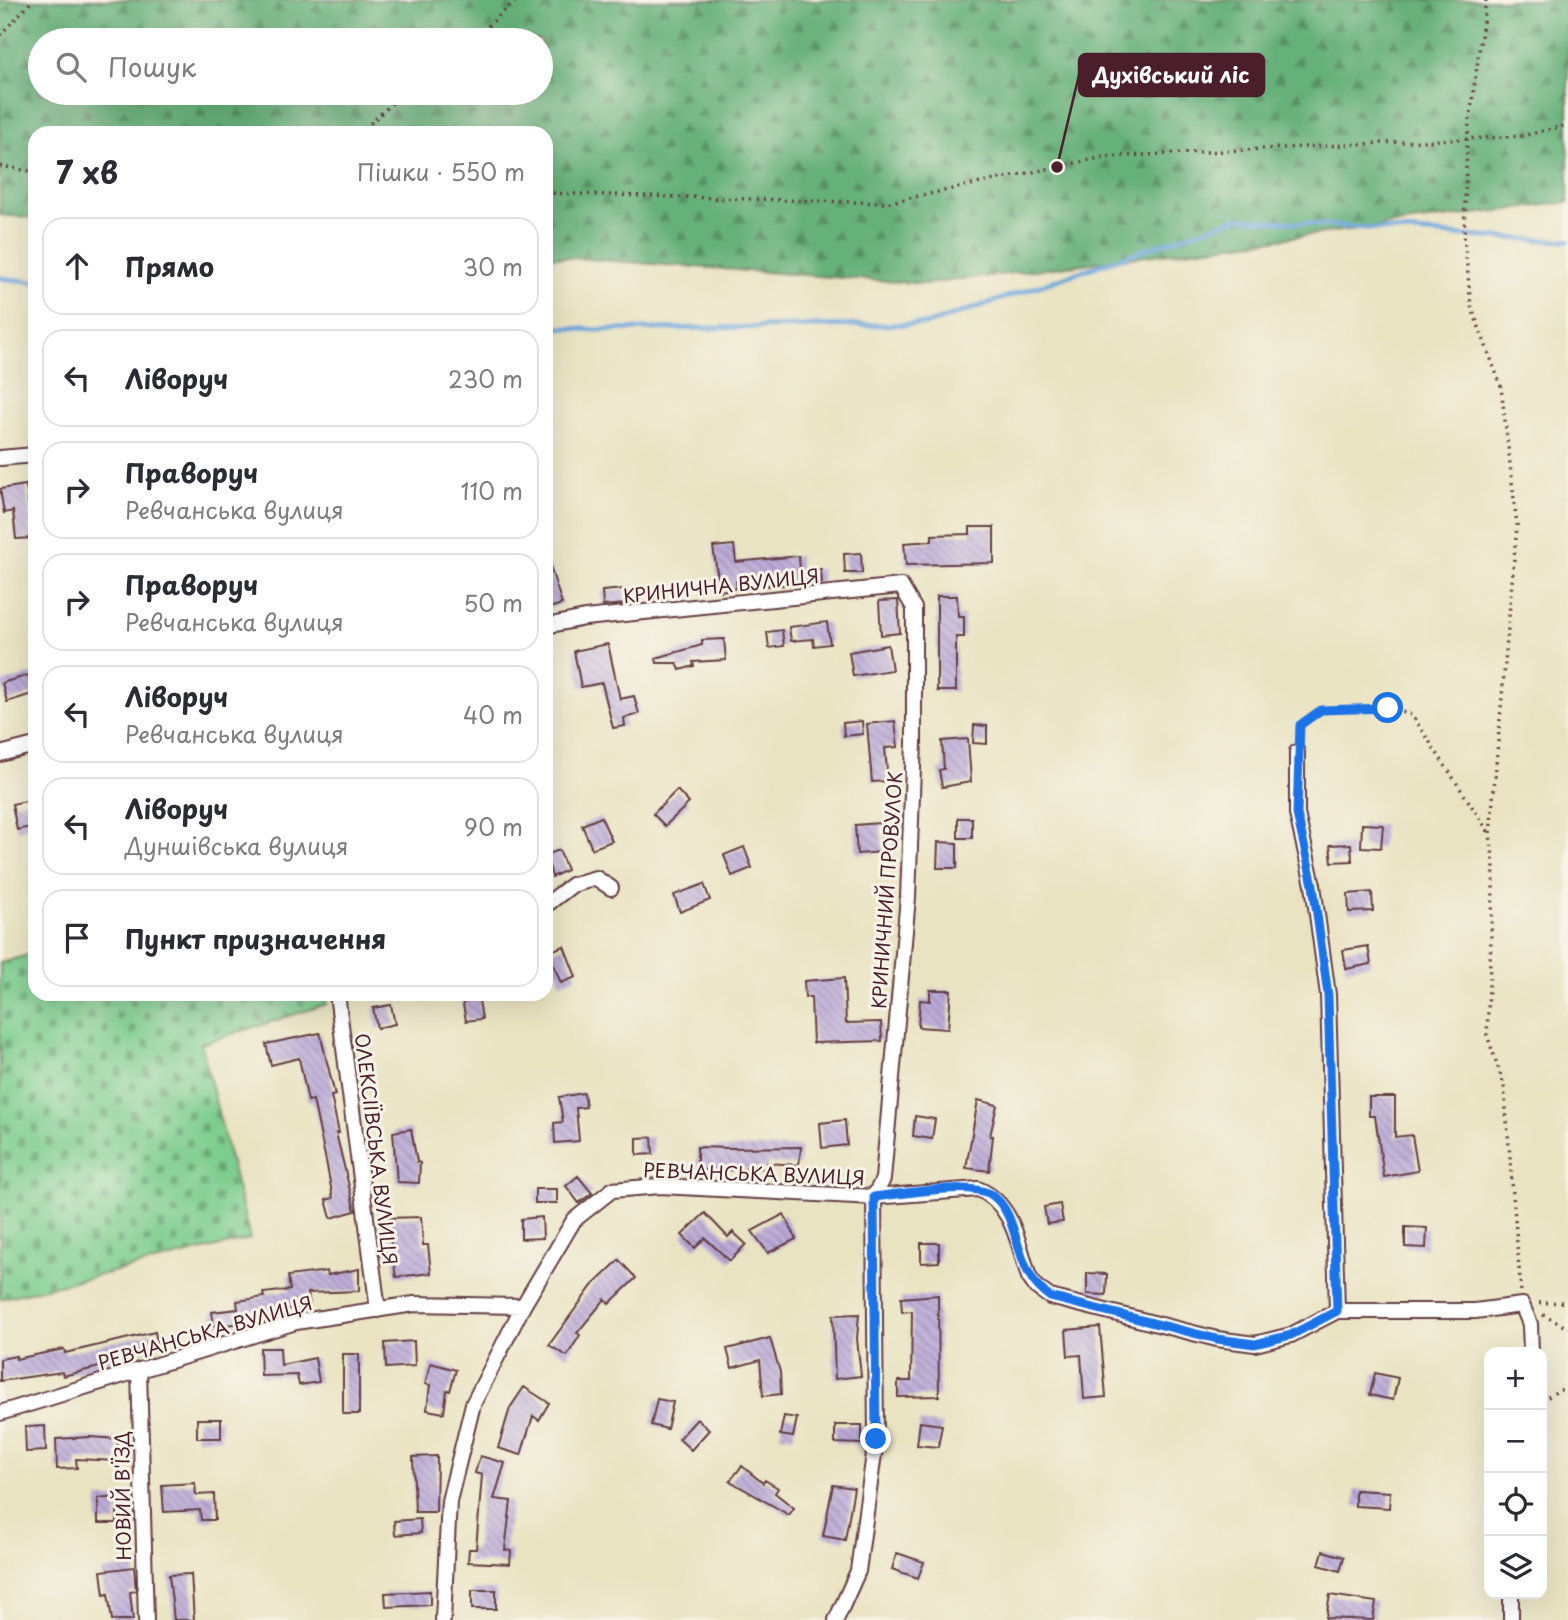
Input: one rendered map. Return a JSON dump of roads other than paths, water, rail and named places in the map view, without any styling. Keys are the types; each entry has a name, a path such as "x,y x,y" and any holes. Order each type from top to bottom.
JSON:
{"street":[{"path":"0,458 28,456"},
{"name":"КРИНИЧНА ВУЛИЦЯ","path":"553,625 585,618 901,586"},
{"name":"КРИНИЧНИЙ ПРОВУЛОК","path":"836,1620 858,1571 876,1439 874,1197 883,1180 908,897 914,608 901,586"},
{"path":"0,754 28,747"},
{"path":"1297,752 1297,814 1313,885 1328,995 1337,1311 1475,1311 1522,1305 1530,1324 1531,1347"},
{"path":"553,900 572,885 596,878 611,888"},
{"name":"ОЛЕКСІЇВСЬКА ВУЛИЦЯ","path":"343,1001 378,1310"},
{"name":"РЕВЧАНСЬКА ВУЛИЦЯ","path":"0,1413 296,1322 414,1304 523,1306 575,1220 612,1190 660,1186 874,1197 978,1189 992,1195 1010,1218 1029,1277 1036,1287 1050,1297 1217,1339 1255,1344 1291,1335 1337,1311"},
{"path":"443,1620 449,1501 473,1404 523,1306"},
{"name":"НОВИЙ В'ЇЗД","path":"139,1370 146,1620"},
{"path":"1511,1599 1511,1620"}],"waterway":[{"path":"553,327 597,330 928,324 1237,218 1464,236 1568,241"},
{"path":"0,278 28,281"}],"place":[{"name":"Духівський ліс","path":"1057,167"}]}
